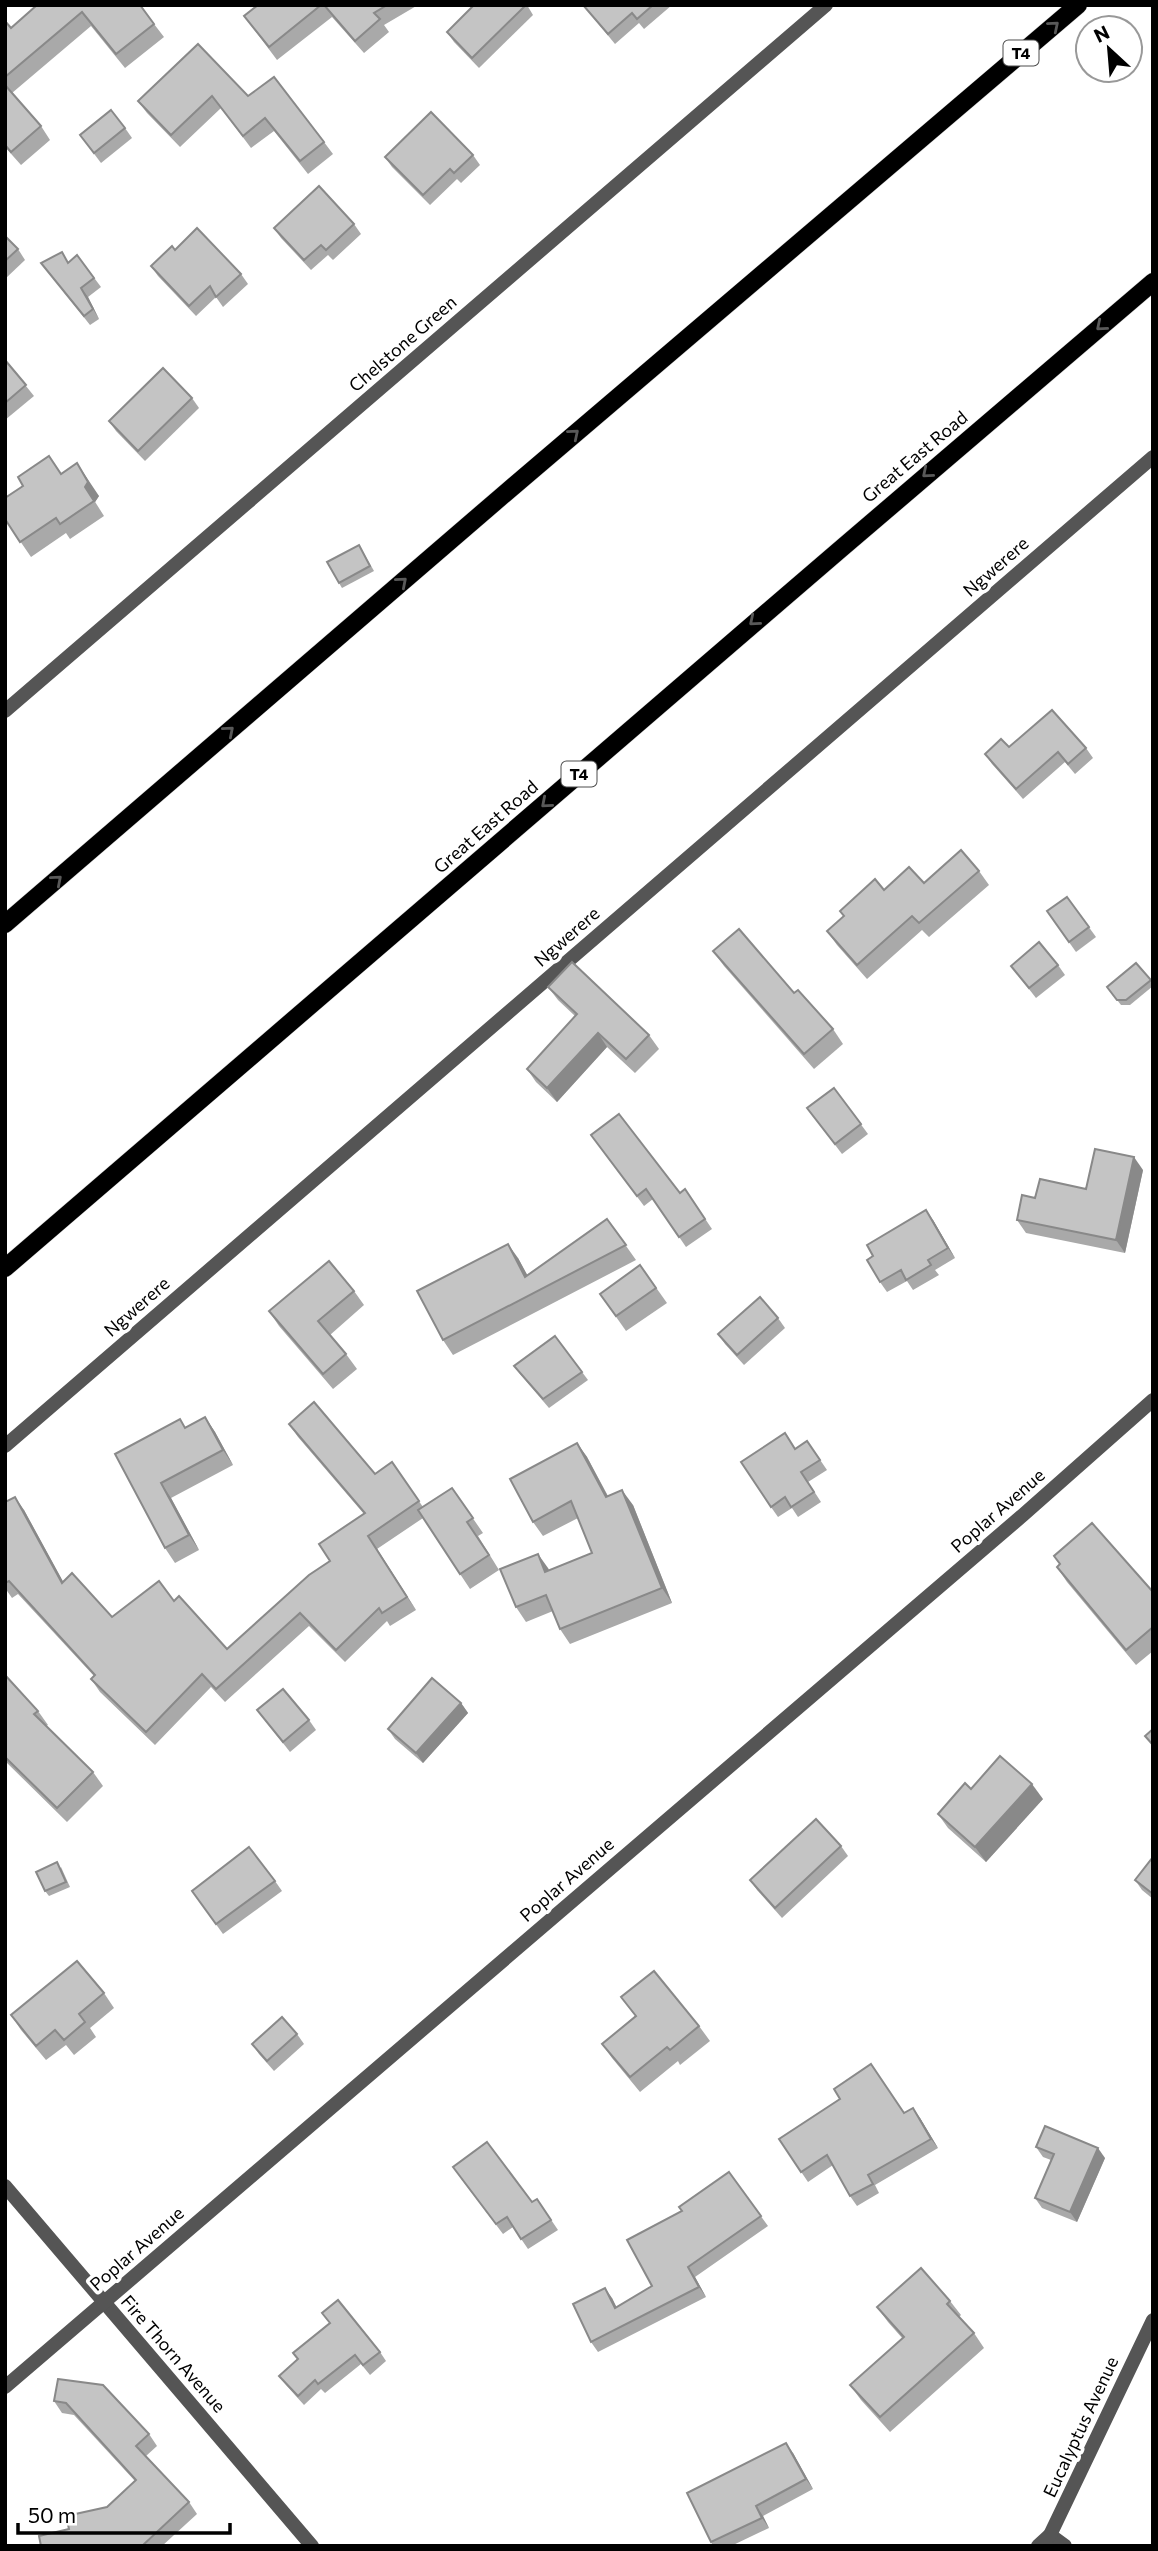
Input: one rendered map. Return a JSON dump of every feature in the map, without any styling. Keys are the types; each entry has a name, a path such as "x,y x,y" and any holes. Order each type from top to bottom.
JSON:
{"main road":[{"name":"T4","path":"5,924 1078,5"},
{"name":"Great East Road","path":"5,1268 512,833 729,642 1153,282"}],"street":[{"name":"Chelstone Green","path":"5,711 826,5"},
{"name":"Ngwerere","path":"5,1446 1153,457"},
{"name":"Poplar Avenue","path":"5,2387 1023,1515 1153,1399"},
{"name":"Fire Thorn Avenue","path":"5,2186 312,2546"},
{"name":"Eucalyptus Avenue","path":"1038,2546 1050,2535 1153,2320"},
{"path":"1050,2535 1065,2546"}],"building":[{"path":"37,5 140,5 154,24 116,54 82,12 5,77 5,21 11,28"},
{"path":"258,5 321,5 269,47 244,16"},
{"path":"324,5 387,5 374,13 380,19 355,41"},
{"path":"474,5 526,5 472,58 447,32"},
{"path":"583,5 653,5 637,19 632,13 608,34"},
{"path":"198,44 248,96 274,77 324,142 300,161 265,118 243,136 212,96 171,135 138,101"},
{"path":"5,85 41,126 11,152 5,145"},
{"path":"111,110 125,128 94,153 80,135"},
{"path":"431,112 473,155 454,173 450,169 423,195 385,157"},
{"path":"319,186 354,224 326,250 321,245 304,260 274,228"},
{"path":"197,228 241,274 216,297 210,286 189,306 151,266 172,246 175,250"},
{"path":"5,236 18,249 5,261"},
{"path":"62,252 68,263 77,255 94,278 81,288 93,309 84,316 41,263"},
{"path":"5,360 26,385 5,403"},
{"path":"163,368 192,398 138,451 109,421"},
{"path":"49,456 61,474 77,463 88,482 85,487 94,501 60,524 56,518 20,542 5,519 5,498 23,486 18,477"},
{"path":"359,545 370,566 339,583 327,562"},
{"path":"1052,710 1086,748 1068,764 1058,752 1016,789 985,754 1001,739 1009,747"},
{"path":"961,850 979,871 919,923 912,916 857,965 827,931 844,916 840,911 875,879 884,890 909,867 924,883"},
{"path":"1067,897 1089,927 1069,942 1047,911"},
{"path":"739,929 794,993 798,990 833,1029 804,1054 713,951"},
{"path":"1039,942 1058,965 1029,988 1011,966"},
{"path":"572,962 649,1035 626,1059 598,1033 547,1088 527,1069 577,1014 548,987"},
{"path":"1136,963 1151,980 1126,1000 1117,1000 1107,987"},
{"path":"834,1088 861,1124 835,1144 807,1108"},
{"path":"619,1114 680,1193 685,1189 705,1219 679,1237 646,1189 637,1196 591,1135"},
{"path":"1095,1149 1134,1157 1116,1240 1017,1220 1022,1195 1035,1198 1040,1179 1086,1189"},
{"path":"926,1210 948,1248 928,1260 931,1265 906,1280 901,1270 880,1282 867,1260 873,1256 867,1245"},
{"path":"607,1219 626,1245 443,1340 417,1291 508,1244 525,1277"},
{"path":"329,1261 354,1291 318,1321 346,1354 323,1374 269,1311"},
{"path":"640,1265 656,1288 616,1316 600,1294"},
{"path":"760,1297 778,1318 737,1355 718,1334"},
{"path":"555,1336 582,1372 543,1399 514,1366"},
{"path":"314,1402 375,1474 392,1462 419,1501 368,1536 407,1597 382,1613 379,1608 336,1650 300,1613 216,1689 202,1674 146,1732 91,1679 95,1675 9,1581 5,1583 5,1502 15,1497 62,1583 72,1573 112,1617 159,1581 174,1601 179,1596 227,1649 309,1575 330,1561 319,1544 365,1513 289,1424"},
{"path":"205,1417 223,1450 161,1483 189,1535 165,1548 115,1454 180,1419 185,1428"},
{"path":"785,1433 795,1449 807,1441 820,1460 801,1472 814,1492 791,1507 785,1497 771,1507 741,1462"},
{"path":"577,1443 606,1497 622,1490 662,1588 560,1629 546,1595 516,1607 500,1569 538,1554 545,1572 592,1553 571,1501 533,1522 510,1479"},
{"path":"452,1488 473,1518 467,1522 489,1555 460,1574 418,1510"},
{"path":"1092,1523 1153,1592 1153,1627 1126,1650 1057,1567 1060,1564 1054,1556"},
{"path":"5,1675 38,1711 34,1714 93,1772 57,1808 5,1757"},
{"path":"432,1678 461,1703 416,1753 388,1729"},
{"path":"283,1689 309,1720 283,1742 257,1710"},
{"path":"1153,1729 1153,1745 1145,1736"},
{"path":"1000,1756 1032,1784 975,1847 938,1814 965,1783 971,1789"},
{"path":"816,1819 841,1846 775,1908 750,1880"},
{"path":"249,1847 275,1881 216,1924 192,1891"},
{"path":"1153,1857 1153,1894 1135,1880"},
{"path":"57,1862 66,1882 45,1891 36,1872"},
{"path":"77,1961 104,1993 79,2014 85,2022 64,2040 55,2030 36,2046 11,2015"},
{"path":"654,1971 699,2026 670,2050 667,2047 630,2077 602,2044 636,2016 621,1997"},
{"path":"282,2017 297,2034 267,2061 252,2044"},
{"path":"871,2064 904,2113 913,2108 931,2139 868,2175 873,2184 850,2196 827,2155 801,2172 779,2139 840,2099 834,2089"},
{"path":"1045,2126 1098,2148 1070,2212 1035,2198 1054,2154 1036,2147"},
{"path":"487,2142 532,2202 537,2199 551,2220 521,2239 507,2217 496,2224 453,2167"},
{"path":"729,2172 761,2216 688,2267 699,2287 591,2342 573,2304 605,2288 615,2308 652,2286 627,2240 682,2211 679,2207"},
{"path":"921,2268 950,2301 947,2304 974,2333 880,2417 850,2385 904,2337 877,2307"},
{"path":"338,2300 380,2352 363,2365 355,2355 318,2384 315,2380 298,2396 279,2376 298,2359 293,2353 330,2323 322,2313"},
{"path":"58,2379 103,2385 149,2434 136,2446 189,2502 142,2546 41,2546 39,2536 69,2529 66,2516 107,2507 136,2480 66,2403 54,2401"},
{"path":"786,2443 806,2479 756,2506 762,2518 711,2542 687,2493"}]}
